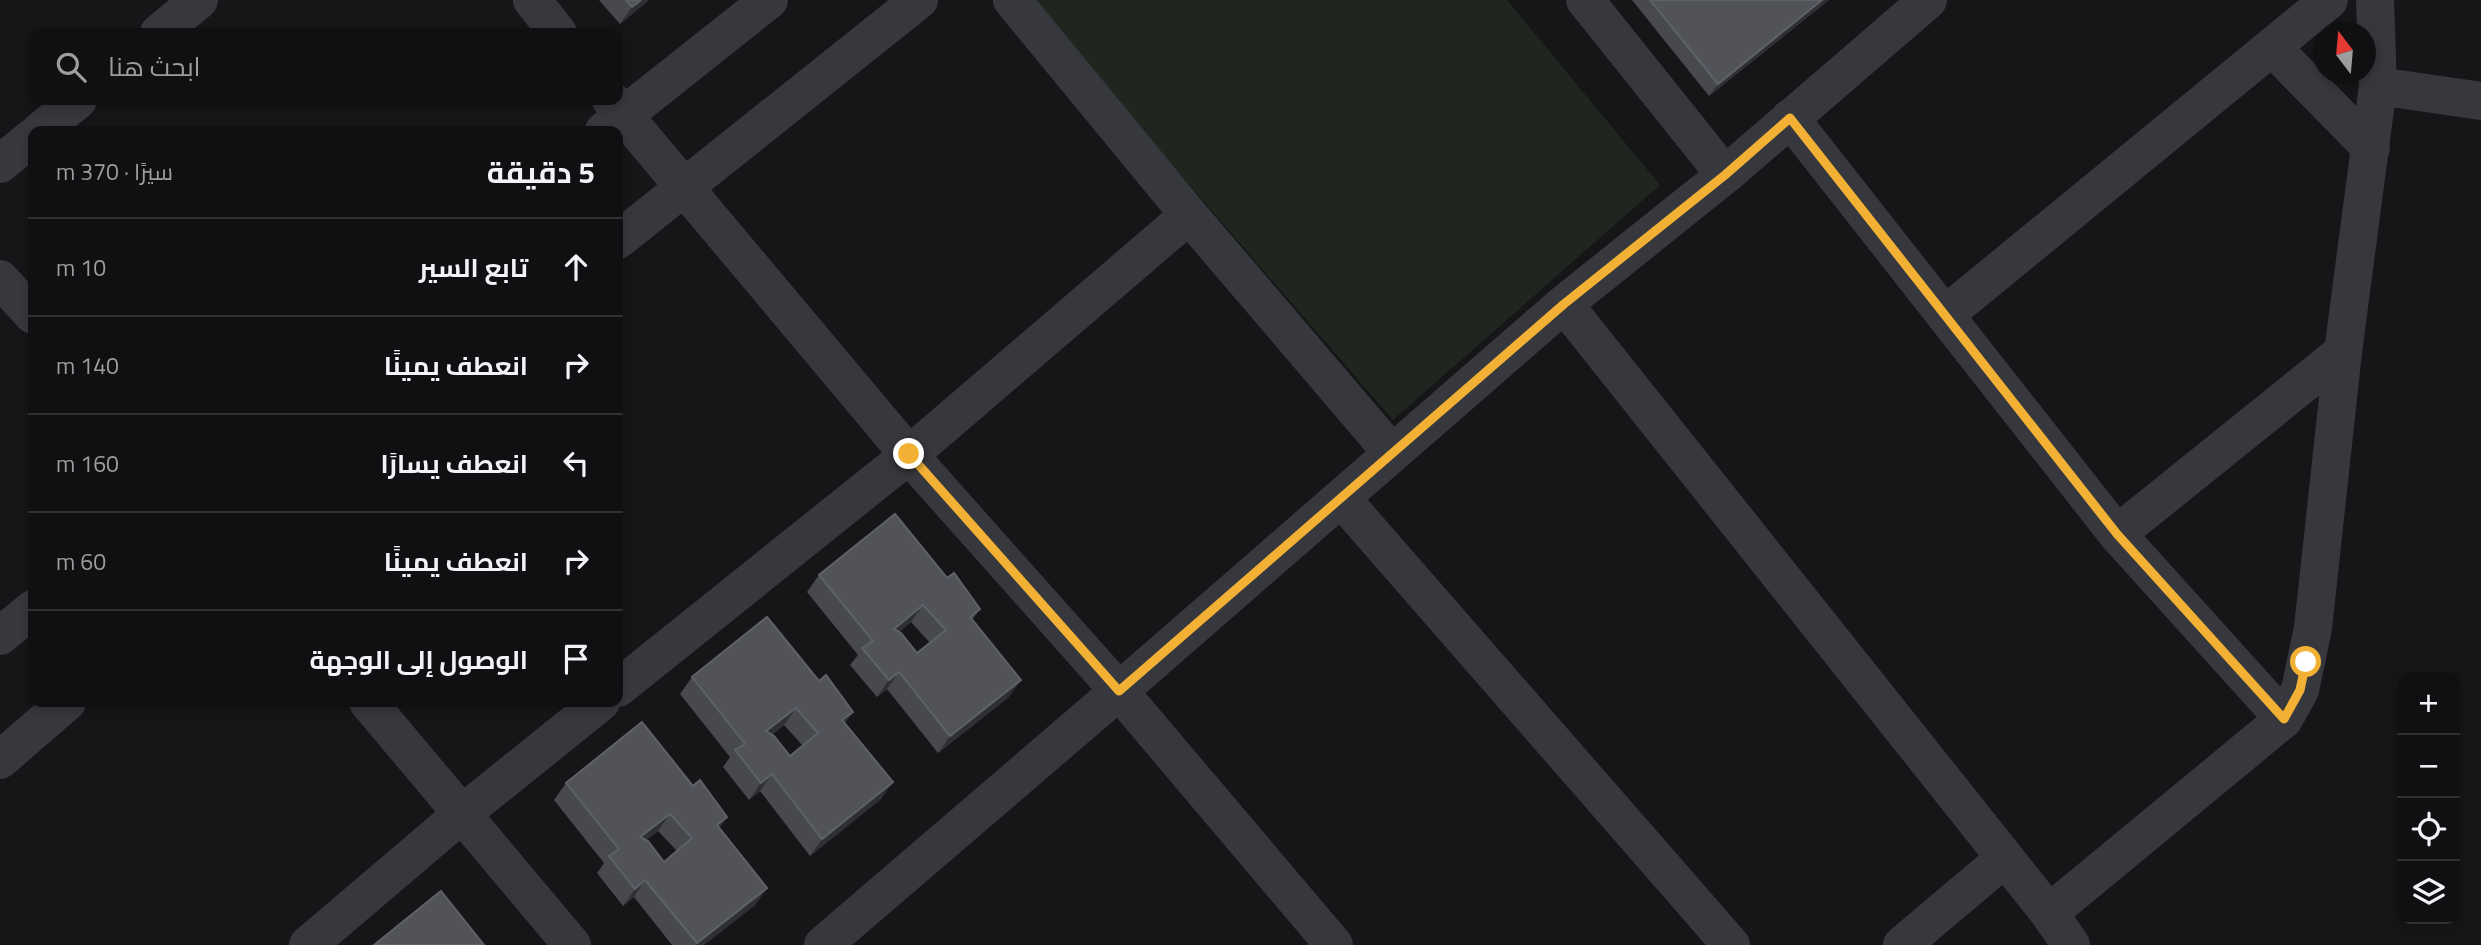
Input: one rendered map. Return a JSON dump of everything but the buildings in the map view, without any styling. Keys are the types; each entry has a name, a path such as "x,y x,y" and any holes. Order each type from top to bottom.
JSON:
{"street":[{"path":"165,28 200,0"},
{"path":"532,0 554,28"},
{"path":"769,0 612,115 683,186 909,454 1119,691 1334,945"},
{"path":"623,236 919,0"},
{"path":"1012,0 1189,215 1392,453"},
{"path":"1585,0 1725,175"},
{"path":"822,945 1564,304 1725,175 1928,0"},
{"path":"1946,314 2329,0"},
{"path":"2049,913 2284,719 2300,690 2313,628 2343,352 2378,86 2375,0"},
{"path":"2273,48 2371,148"},
{"path":"2378,86 2481,101"},
{"path":"46,126 72,105"},
{"path":"1790,118 2117,534 2284,719"},
{"path":"0,164 28,141"},
{"path":"623,684 909,454 1189,215"},
{"path":"0,279 28,310"},
{"path":"1564,304 2049,913 2071,945"},
{"path":"2117,534 2343,352"},
{"path":"1341,498 1731,945"},
{"path":"0,636 28,613"},
{"path":"0,760 60,707"},
{"path":"372,707 572,945"},
{"path":"308,945 463,813 595,707"},
{"path":"1902,945 2005,858"}],"shaded area":[{"path":"1029,0 1507,0 1660,185 1393,420"}],"route":[{"path":"909,454 1119,691 1564,304 1725,175 1790,118 2117,534 2284,719 2300,690 2306,662"}]}
